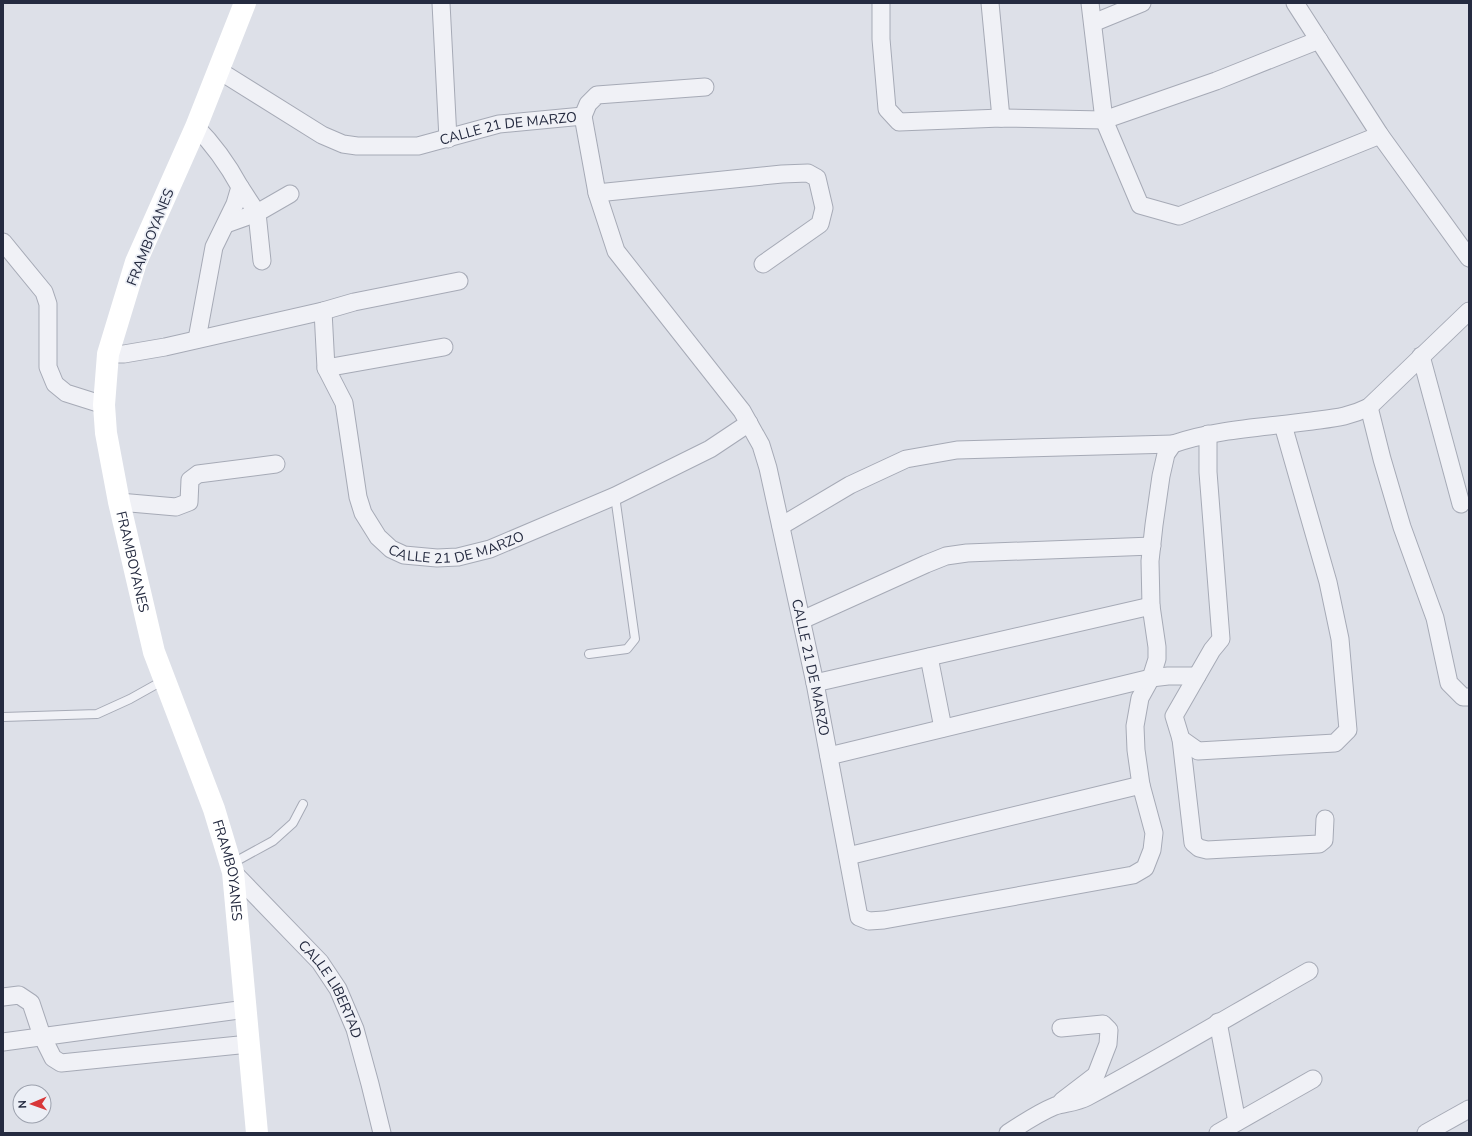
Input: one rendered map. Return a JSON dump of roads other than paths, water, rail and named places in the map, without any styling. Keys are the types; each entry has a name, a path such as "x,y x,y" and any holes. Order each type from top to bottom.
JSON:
{"main road":[{"name":"FRAMBOYANES","path":"245,3 196,127 136,262 108,354 104,405 106,433 119,502 154,652 166,679 214,809 232,869 258,1133"}],"street":[{"path":"441,3 448,139"},
{"path":"881,3 881,39 887,109 899,122 1001,118 1104,120 1216,81 1319,40"},
{"path":"990,3 1001,118"},
{"path":"1090,3 1104,120 1140,205 1179,216 1380,135"},
{"path":"1093,23 1142,3"},
{"path":"1295,3 1380,135 1469,258"},
{"name":"CALLE 21 DE MARZO","path":"218,70 322,135 343,144 357,146 418,146 499,124 583,116 597,193 616,251 742,411 761,445 766,460 802,620 859,917 869,921 884,920 1133,875 1145,868 1152,850 1154,832 1141,786"},
{"path":"583,116 588,104 597,95 704,87"},
{"path":"196,127 230,168 240,187 257,213 262,261"},
{"path":"597,193 782,174 808,173 817,178 824,208 820,224 763,264"},
{"path":"197,339 214,246 235,204 240,187"},
{"path":"226,224 257,213 290,194"},
{"path":"3,242 44,292 48,304 48,367 55,384 66,393 104,405"},
{"path":"108,354 124,354 165,347 323,311 354,302 459,281"},
{"path":"781,526 850,485 906,459 957,450 1173,444 1208,434 1355,414 1369,407 1469,310"},
{"name":"CALLE 21 DE MARZO","path":"323,311 326,368 344,403 358,497 363,513 378,537 391,549 404,554 437,558 458,557 490,549 615,496 710,450 749,423"},
{"path":"326,368 444,347"},
{"path":"1421,356 1461,504"},
{"path":"1369,407 1382,459 1402,527 1435,618 1449,683 1463,697 1469,697"},
{"path":"1181,740 1198,751 1335,743 1348,730 1340,639 1328,582 1282,425"},
{"path":"1208,434 1208,472 1221,639 1212,650 1174,716 1181,740 1193,843 1199,848 1207,850 1319,844 1324,840 1325,819"},
{"path":"848,856 1141,786 1136,750 1135,726 1140,698 1151,678 1157,659 1157,647 1150,592 1152,546 1161,476 1166,454 1173,444"},
{"path":"119,502 176,507 189,502 190,480 198,474 276,464"},
{"path":"802,620 946,556 968,553 1152,546"},
{"path":"815,683 1151,606"},
{"path":"929,657 943,728"},
{"path":"829,756 1151,678 1168,676 1197,676"},
{"name":"CALLE LIBERTAD","path":"232,869 320,962 338,989 355,1029 382,1133"},
{"path":"1008,1133 1033,1117 1056,1106 1084,1099 1134,1072 1218,1022 1309,971"},
{"path":"3,997 19,995 31,1003 42,1036 53,1058 61,1063 249,1044"},
{"path":"3,1042 246,1009"},
{"path":"1218,1022 1237,1122"},
{"path":"1056,1106 1096,1075 1108,1044 1109,1030 1103,1024 1061,1028"},
{"path":"1218,1133 1314,1079"},
{"path":"1426,1133 1469,1109"}],"lane":[{"path":"589,654 627,649 634,639 615,496"},
{"path":"3,717 97,714 130,699 166,679"},
{"path":"232,869 272,841 293,823 303,804"}]}
